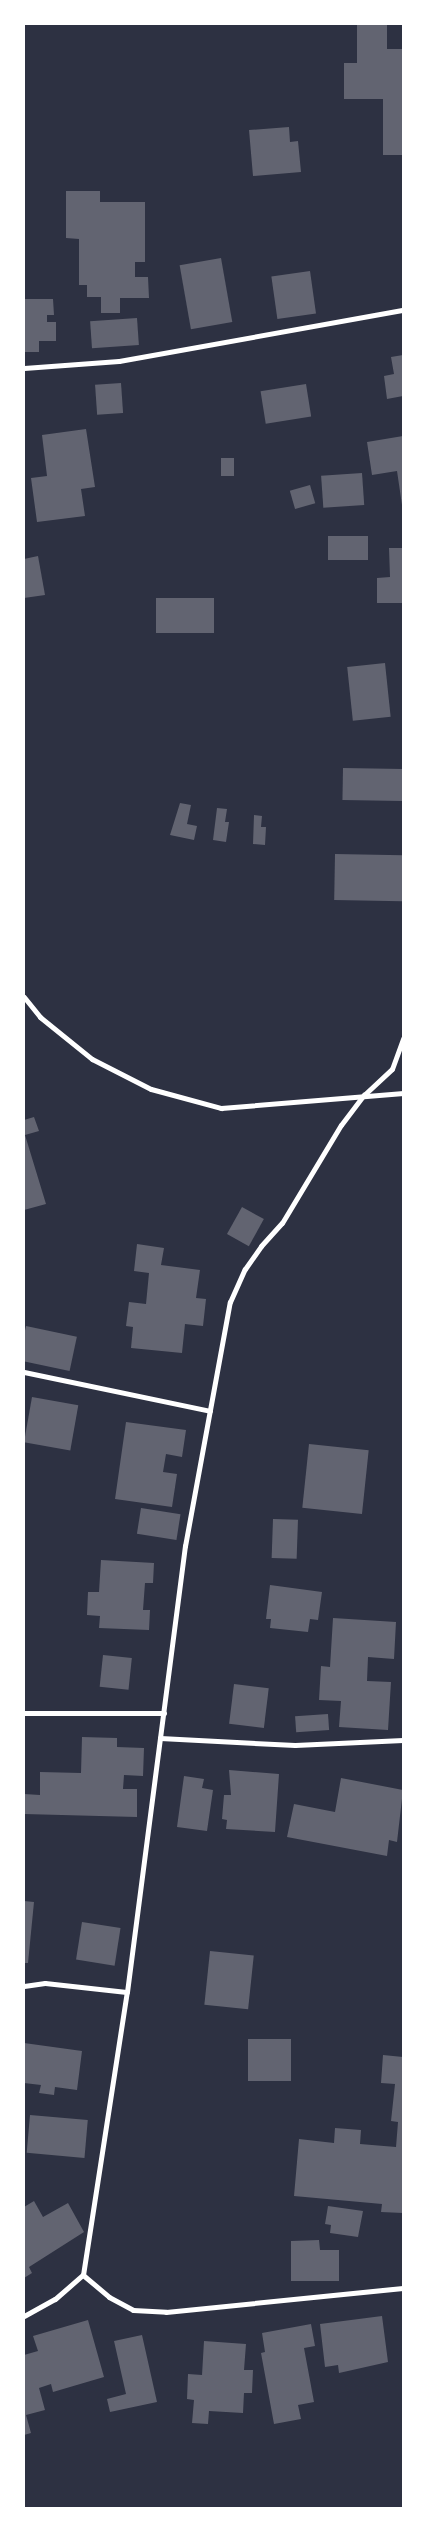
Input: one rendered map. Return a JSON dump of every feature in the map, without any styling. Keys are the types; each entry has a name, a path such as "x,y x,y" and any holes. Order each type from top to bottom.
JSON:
{"street":[{"path":"24,368 119,360 403,310"},
{"path":"24,997 40,1017 92,1058 151,1089 221,1108 403,1093"},
{"path":"24,2316 55,2300 82,2275 127,1992 185,1546 230,1302 245,1270 261,1246 282,1223 341,1125 364,1095 392,1070 403,1038"},
{"path":"24,1372 210,1410"},
{"path":"24,1713 164,1713"},
{"path":"160,1738 295,1745 403,1740"},
{"path":"24,1986 45,1983 127,1992"},
{"path":"82,2275 109,2297 133,2310 166,2312 403,2288"}],"building":[{"path":"357,24 387,24 387,49 403,49 403,155 383,155 383,99 344,99 344,63 357,63"},
{"path":"289,127 290,142 298,141 301,172 253,176 249,130"},
{"path":"66,191 100,191 100,202 145,202 145,262 135,262 135,277 148,277 149,298 120,298 120,313 101,313 101,297 87,297 87,285 79,285 79,239 66,238"},
{"path":"221,258 232,322 191,329 180,265"},
{"path":"310,271 316,314 277,319 271,276"},
{"path":"24,299 53,299 54,315 47,315 47,322 56,322 56,341 39,341 39,352 24,352"},
{"path":"137,318 139,345 92,348 90,321"},
{"path":"403,355 403,396 387,399 384,376 394,374 391,357"},
{"path":"121,383 123,413 97,415 95,385"},
{"path":"306,384 311,417 266,424 261,391"},
{"path":"86,429 95,487 81,489 85,516 37,522 31,478 47,476 42,435"},
{"path":"403,436 402,505 397,471 372,475 367,442"},
{"path":"221,458 234,458 234,476 221,476"},
{"path":"362,473 364,505 323,508 321,476"},
{"path":"310,485 315,503 295,509 290,491"},
{"path":"328,536 368,536 368,560 328,560"},
{"path":"389,548 403,548 403,603 377,603 377,578 390,577"},
{"path":"38,556 45,595 24,598 24,559"},
{"path":"156,598 214,598 214,633 156,633"},
{"path":"385,663 391,717 353,721 347,667"},
{"path":"343,768 403,769 402,801 342,800"},
{"path":"180,803 191,805 187,824 197,826 194,840 170,835"},
{"path":"217,808 227,809 225,822 229,822 226,842 213,840"},
{"path":"254,815 262,816 261,827 266,827 265,845 253,844"},
{"path":"335,854 403,855 402,901 334,900"},
{"path":"34,1117 39,1131 25,1135 46,1204 24,1210 24,1120"},
{"path":"242,1207 264,1219 249,1246 227,1234"},
{"path":"137,1244 164,1248 161,1265 200,1270 196,1298 206,1299 203,1326 185,1324 182,1353 131,1348 133,1327 126,1326 129,1302 146,1304 149,1273 134,1271"},
{"path":"26,1326 77,1337 70,1371 24,1361"},
{"path":"32,1397 78,1405 70,1450 24,1442"},
{"path":"126,1422 186,1430 182,1457 166,1454 163,1472 177,1474 172,1507 115,1499"},
{"path":"309,1444 369,1450 362,1514 302,1508"},
{"path":"141,1508 181,1514 176,1540 137,1534"},
{"path":"273,1519 298,1520 297,1559 272,1558"},
{"path":"101,1560 154,1563 153,1583 145,1583 143,1610 150,1610 149,1630 99,1628 100,1616 87,1615 88,1592 99,1592"},
{"path":"270,1585 322,1592 318,1620 310,1619 308,1632 270,1628 271,1619 266,1619"},
{"path":"333,1618 396,1622 394,1659 368,1657 367,1681 391,1682 388,1730 339,1727 341,1701 319,1700 321,1666 330,1667"},
{"path":"103,1655 132,1658 128,1690 100,1687"},
{"path":"234,1684 269,1688 264,1728 229,1724"},
{"path":"328,1714 329,1730 296,1732 295,1716"},
{"path":"82,1737 117,1738 117,1747 144,1748 143,1776 124,1775 123,1789 137,1789 137,1817 24,1814 24,1794 40,1795 40,1772 81,1773"},
{"path":"229,1770 279,1774 275,1832 226,1829 227,1820 222,1819 224,1795 231,1795"},
{"path":"184,1776 204,1779 202,1788 213,1790 207,1831 177,1827"},
{"path":"341,1778 403,1790 397,1842 389,1840 387,1856 287,1837 294,1804 335,1812"},
{"path":"24,1901 34,1902 28,1963 24,1963"},
{"path":"82,1922 121,1928 115,1966 76,1960"},
{"path":"210,1951 254,1956 248,2009 204,2005"},
{"path":"248,2039 291,2039 291,2081 248,2081"},
{"path":"24,2043 82,2051 77,2090 55,2087 54,2095 39,2093 41,2085 24,2083"},
{"path":"383,2055 403,2057 403,2213 381,2212 382,2204 294,2196 299,2139 334,2143 335,2128 361,2130 360,2144 396,2147 398,2122 391,2121 395,2084 381,2083"},
{"path":"30,2115 88,2120 84,2158 27,2153"},
{"path":"34,2201 43,2217 68,2203 84,2232 29,2267 32,2273 24,2278 24,2207"},
{"path":"328,2206 363,2211 358,2237 330,2233 331,2225 325,2224"},
{"path":"319,2240 320,2250 339,2250 339,2281 291,2281 291,2241"},
{"path":"382,2316 388,2362 339,2373 338,2365 325,2367 320,2324"},
{"path":"88,2320 104,2377 53,2392 51,2384 39,2388 45,2410 26,2415 31,2433 24,2435 24,2355 38,2351 33,2336"},
{"path":"311,2324 315,2346 304,2348 314,2402 298,2405 301,2419 274,2424 261,2353 265,2352 262,2333"},
{"path":"142,2335 157,2402 110,2412 107,2399 126,2394 114,2341"},
{"path":"204,2341 246,2344 244,2370 253,2370 252,2393 244,2393 243,2413 209,2411 208,2424 192,2423 194,2400 187,2399 188,2374 202,2375"}]}
